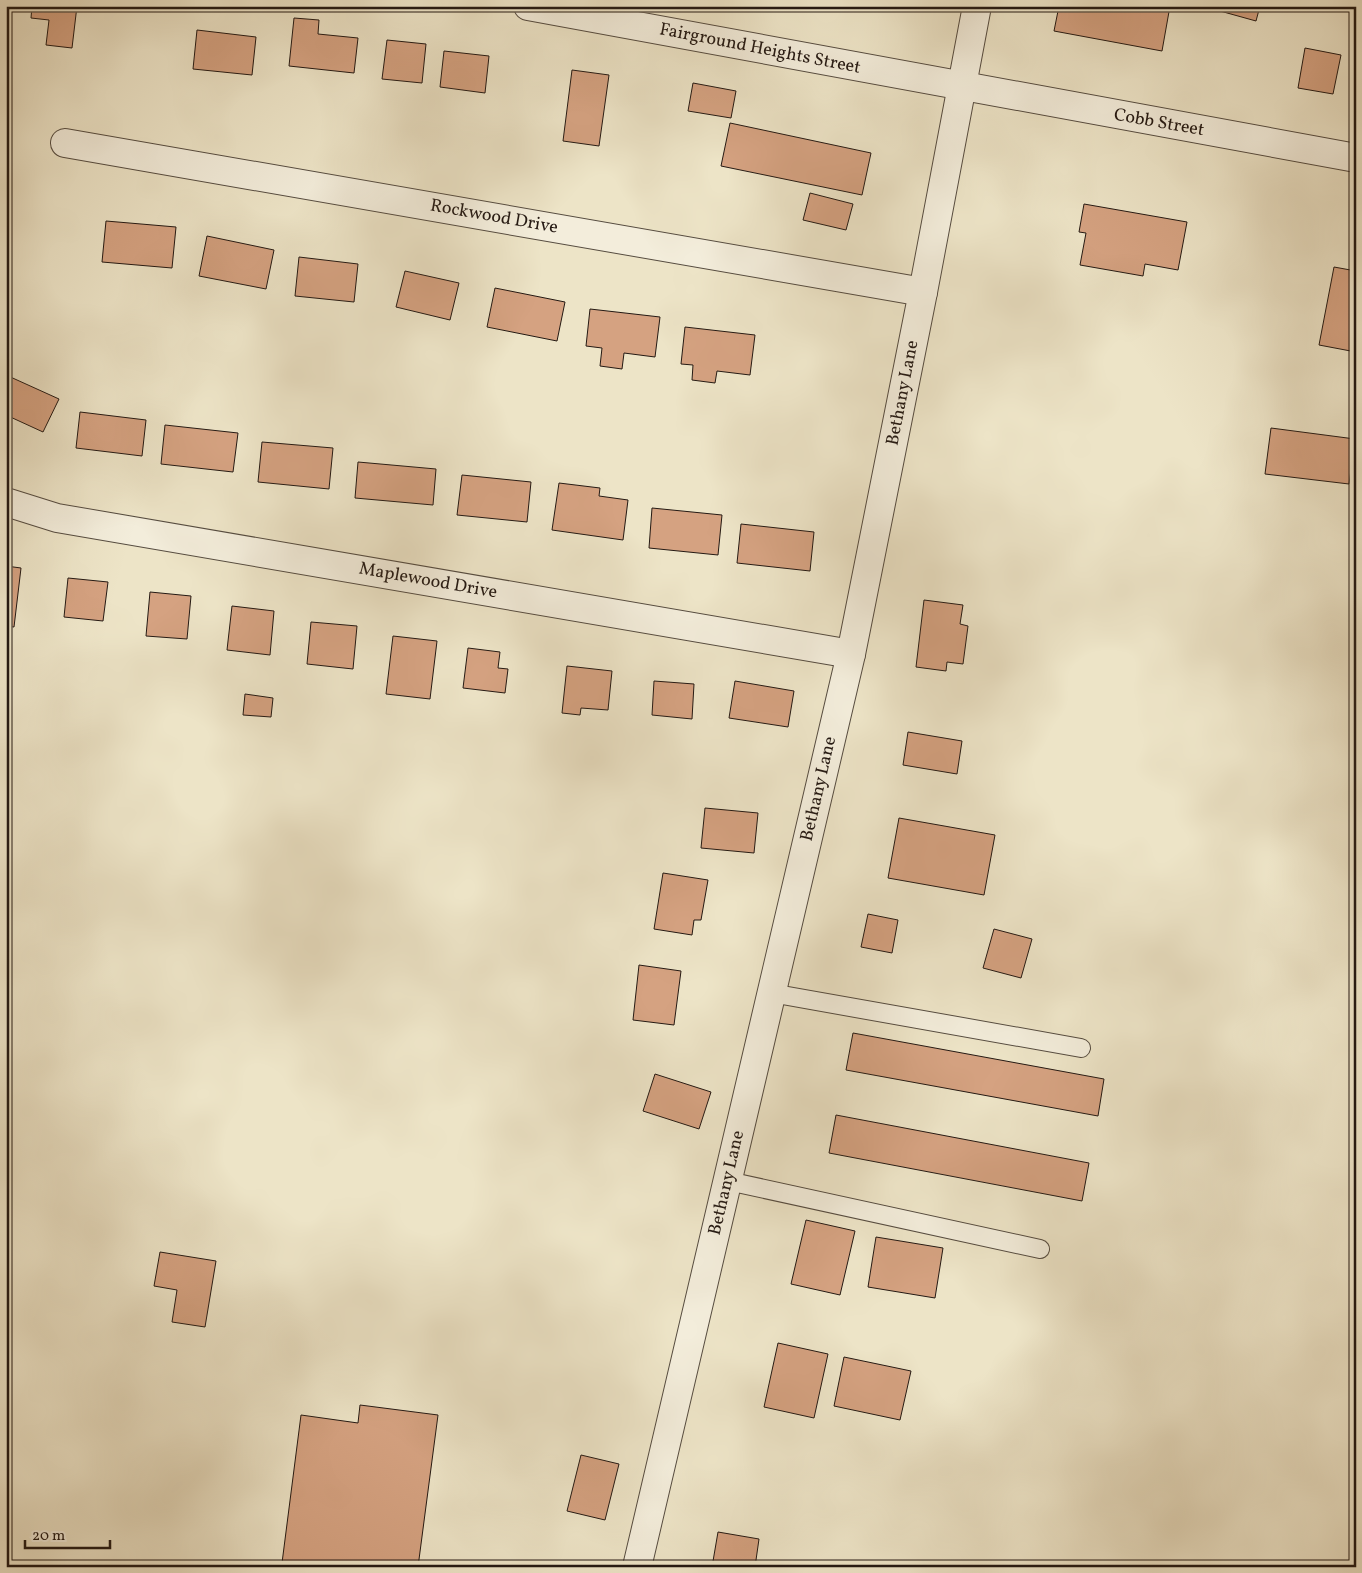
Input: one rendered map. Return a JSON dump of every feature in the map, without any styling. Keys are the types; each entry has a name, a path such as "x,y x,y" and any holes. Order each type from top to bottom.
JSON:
{"street":[{"name":"Fairground Heights Street","path":"528,6 961,87"},
{"name":"Bethany Lane","path":"637,1567 850,654 923,292 976,6"},
{"name":"Cobb Street","path":"961,87 1356,158"},
{"name":"Rockwood Drive","path":"65,142 923,292"},
{"name":"Maplewood Drive","path":"6,502 57,518 850,654"}],"lane":[{"path":"771,993 1082,1048"},
{"path":"728,1181 1040,1249"}],"building":[{"path":"32,6 77,6 72,48 46,45 49,20 31,18"},
{"path":"1059,6 1170,6 1162,51 1054,31"},
{"path":"1202,6 1260,6 1256,21"},
{"path":"294,18 319,20 318,34 358,38 354,73 289,66"},
{"path":"197,30 256,37 252,75 193,69"},
{"path":"387,40 426,44 422,83 382,79"},
{"path":"1305,48 1341,55 1333,94 1298,88"},
{"path":"444,51 489,56 485,93 440,87"},
{"path":"572,70 609,75 599,146 563,141"},
{"path":"693,83 736,91 731,118 688,111"},
{"path":"730,123 871,153 862,195 721,166"},
{"path":"810,193 853,204 846,230 803,220"},
{"path":"1084,204 1187,222 1178,270 1145,264 1143,276 1080,265 1086,233 1079,232"},
{"path":"106,221 176,227 172,268 102,262"},
{"path":"207,236 274,250 266,289 199,276"},
{"path":"299,257 358,264 354,302 295,296"},
{"path":"1334,267 1356,271 1356,352 1319,345"},
{"path":"405,271 459,283 450,320 396,307"},
{"path":"495,288 565,302 557,341 487,327"},
{"path":"590,309 660,317 655,357 624,353 622,369 600,366 602,348 586,346"},
{"path":"685,327 755,335 750,375 717,371 715,383 692,380 693,365 681,364"},
{"path":"6,375 59,399 43,432 6,415"},
{"path":"80,412 146,420 142,456 76,448"},
{"path":"165,425 238,433 233,472 161,464"},
{"path":"1271,428 1355,439 1349,484 1265,474"},
{"path":"262,442 333,448 329,489 258,482"},
{"path":"358,462 436,469 433,505 355,498"},
{"path":"462,475 531,482 527,522 457,515"},
{"path":"559,483 600,488 599,496 628,500 623,540 552,530"},
{"path":"652,508 722,515 718,555 649,548"},
{"path":"741,524 814,532 810,571 737,563"},
{"path":"6,566 21,568 14,627 6,626"},
{"path":"68,578 108,582 103,621 64,617"},
{"path":"150,592 191,596 187,639 146,636"},
{"path":"924,600 963,605 960,624 968,626 963,664 947,662 946,671 916,667"},
{"path":"232,606 274,611 270,655 227,650"},
{"path":"311,622 357,626 353,669 307,664"},
{"path":"393,636 437,641 430,699 386,694"},
{"path":"468,648 500,652 498,668 508,669 505,693 463,688"},
{"path":"567,666 612,671 608,710 581,708 580,715 562,713"},
{"path":"654,681 694,684 692,719 652,715"},
{"path":"735,681 794,691 788,727 729,718"},
{"path":"245,694 273,698 271,717 243,715"},
{"path":"908,732 962,741 957,774 903,765"},
{"path":"705,808 758,813 754,853 701,848"},
{"path":"899,818 995,835 984,895 888,878"},
{"path":"663,873 708,880 701,920 694,920 692,935 654,929"},
{"path":"868,914 898,920 892,953 861,947"},
{"path":"994,929 1032,939 1021,978 983,968"},
{"path":"639,965 681,971 674,1025 633,1020"},
{"path":"853,1033 1104,1079 1098,1116 846,1070"},
{"path":"655,1074 711,1092 699,1129 643,1111"},
{"path":"836,1115 1089,1163 1082,1201 829,1153"},
{"path":"806,1220 855,1231 840,1295 791,1284"},
{"path":"876,1237 943,1248 935,1298 868,1287"},
{"path":"160,1252 216,1261 205,1327 172,1322 177,1290 154,1286"},
{"path":"778,1343 828,1354 814,1418 764,1407"},
{"path":"844,1357 911,1371 900,1420 834,1406"},
{"path":"360,1405 438,1415 418,1567 311,1567 282,1563 301,1415 358,1423"},
{"path":"581,1455 619,1464 605,1520 567,1511"},
{"path":"718,1532 759,1539 755,1567 712,1567"}]}
